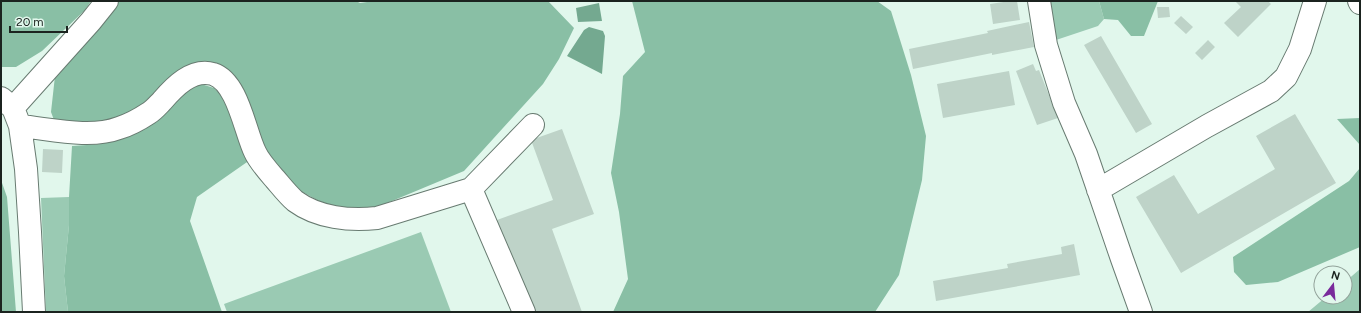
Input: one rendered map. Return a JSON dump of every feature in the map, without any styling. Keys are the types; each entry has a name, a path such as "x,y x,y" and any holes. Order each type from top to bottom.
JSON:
{"street":[{"path":"12,111 91,21 106,1"},
{"path":"1039,1 1046,44 1064,103 1086,154 1141,312"},
{"path":"1098,190 1207,126 1271,91 1286,77 1300,49 1315,1"},
{"path":"12,111 77,133 95,133 118,129 151,112 182,81 197,74 212,74 222,80 232,91 248,130 255,153 295,201 313,211 336,217 362,220 376,218 471,189 533,125"},
{"path":"12,111 26,169 34,312"},
{"path":"471,189 524,312"}],"shaded area":[{"path":"1,1 91,1 85,10 42,51 16,67 1,67"},
{"path":"119,1 356,1 360,3 374,1 548,1 574,28 559,59 543,84 464,171 380,206 359,210 334,208 299,190 282,172 268,153 256,132 242,88 232,73 223,66 213,63 127,117 93,125 54,120 51,112 55,76"},
{"path":"632,1 877,1 891,11 911,75 926,136 922,180 899,275 875,312 613,312 628,279 619,212 611,173 620,114 623,76 645,52"},
{"path":"1049,1 1099,1 1104,19 1098,26 1053,41"},
{"path":"1099,1 1158,1 1144,36 1131,36 1118,20 1104,19"},
{"path":"599,3 602,21 578,22 576,8"},
{"path":"589,27 603,31 605,36 602,74 567,56 584,30"},
{"path":"201,84 214,88 224,99 237,135 250,160 197,197 190,221 222,312 68,312 64,276 69,225 72,146 101,144 130,134 186,89"},
{"path":"1360,118 1360,145 1337,119"},
{"path":"1360,168 1360,247 1318,265 1313,265 1313,267 1278,282 1246,285 1234,272 1233,257 1349,181"},
{"path":"1,180 7,197 16,312 1,312"},
{"path":"69,197 69,225 64,276 68,312 46,312 41,198"},
{"path":"421,232 451,312 227,312 224,304"},
{"path":"1360,269 1360,312 1308,312 1316,305 1353,305 1353,275"}],"building":[{"path":"1017,1 1020,20 993,24 990,4"},
{"path":"1235,1 1268,1 1271,4 1238,37 1224,23 1241,7"},
{"path":"1157,7 1169,7 1170,17 1158,18"},
{"path":"1181,16 1193,27 1186,34 1174,23"},
{"path":"1029,22 1034,47 992,55 992,53 913,69 909,49 988,33 987,31"},
{"path":"1101,36 1152,124 1136,133 1084,45"},
{"path":"1208,40 1215,47 1202,60 1195,53"},
{"path":"1033,64 1036,71 1039,70 1058,118 1037,125 1016,71"},
{"path":"1009,71 1015,105 943,118 937,84"},
{"path":"1295,114 1336,183 1181,273 1136,197 1174,175 1198,214 1275,169 1256,136"},
{"path":"562,129 594,214 552,229 582,312 531,312 497,220 553,200 531,140"},
{"path":"43,149 63,150 62,173 42,172"},
{"path":"1074,244 1080,275 936,301 933,281 1008,268 1007,264 1062,254 1061,247"}]}
